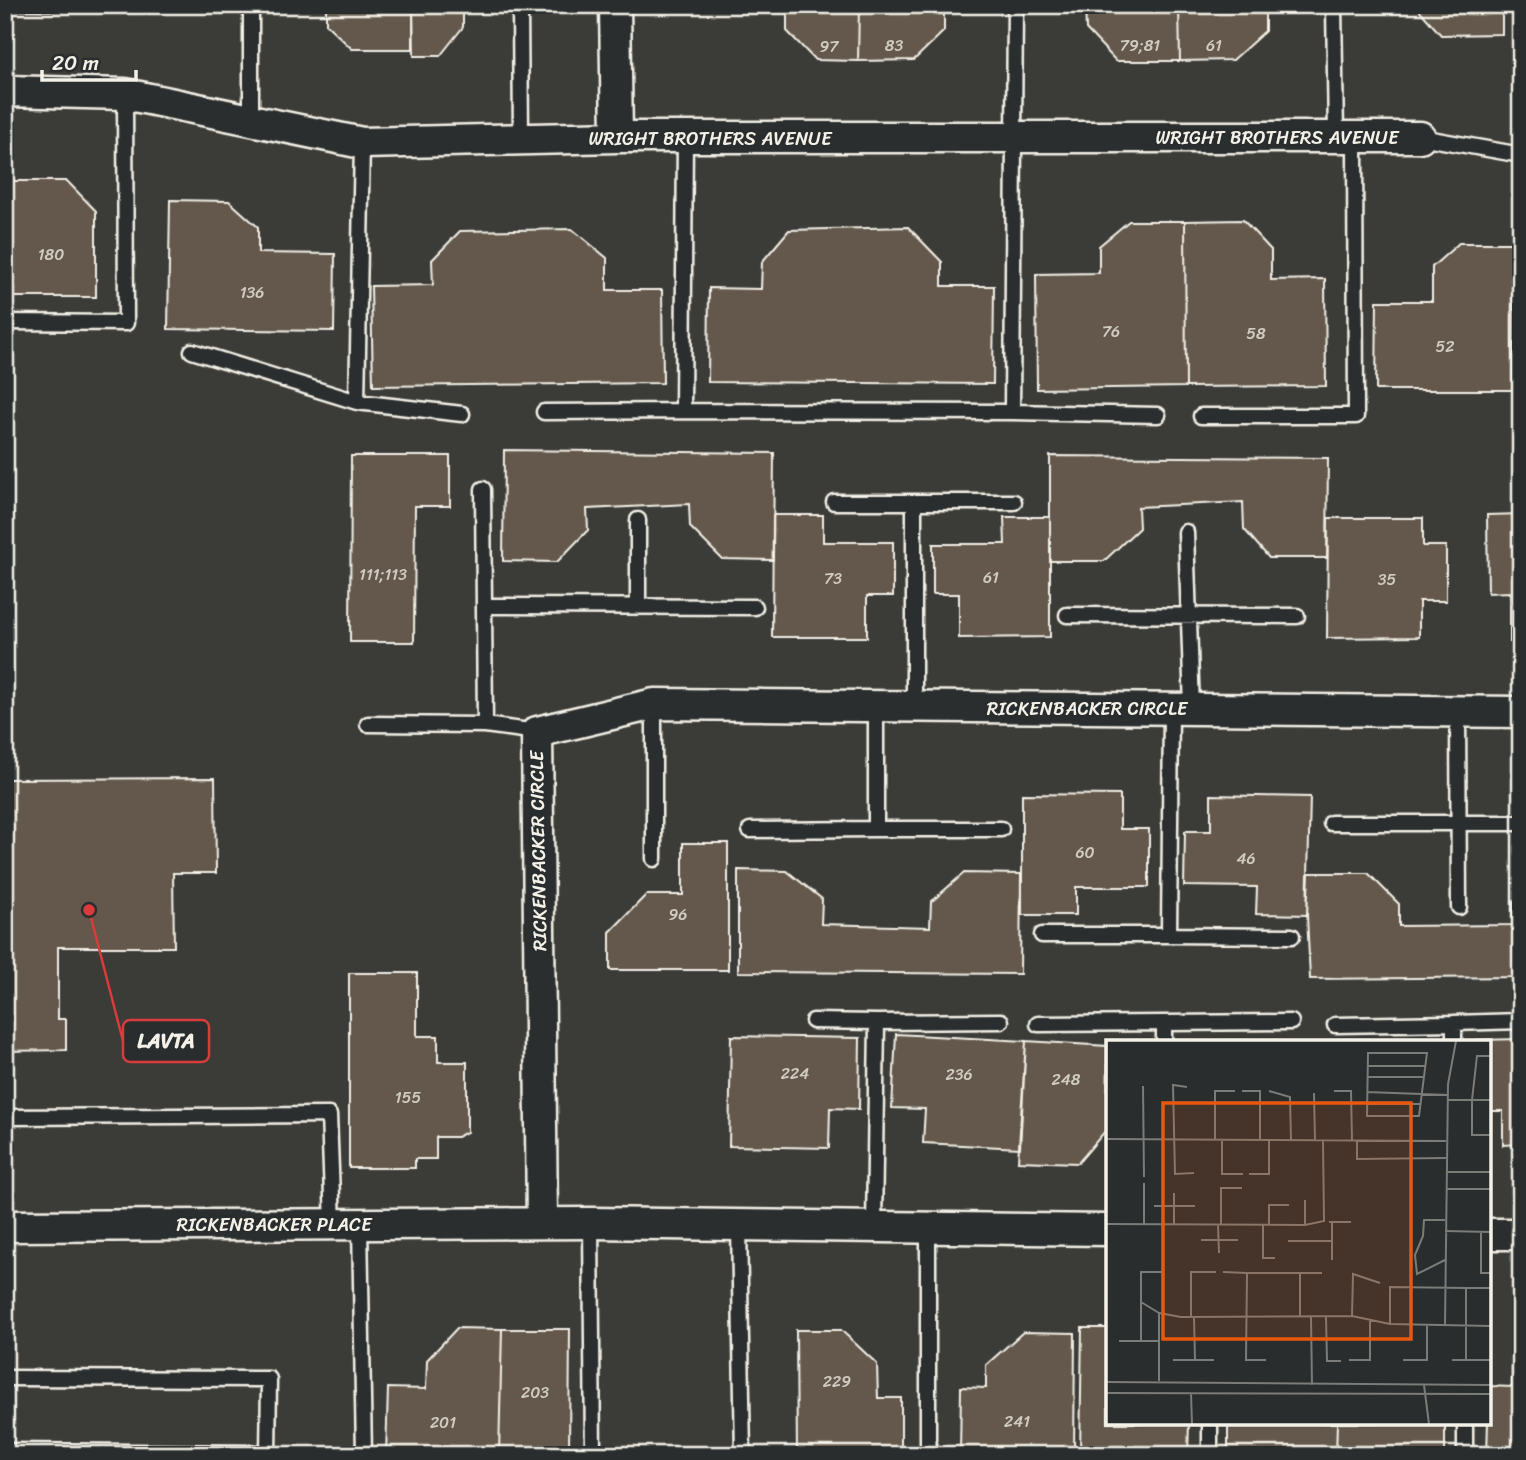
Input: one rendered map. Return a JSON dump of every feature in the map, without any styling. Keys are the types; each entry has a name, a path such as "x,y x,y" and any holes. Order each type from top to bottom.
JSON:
{"street":[{"path":"615,5 618,137"},
{"name":"WRIGHT BROTHERS AVENUE","path":"5,91 125,94 362,144 618,137 1420,137"},
{"name":"RICKENBACKER CIRCLE","path":"542,1223 537,733 654,704 1521,712"},
{"path":"542,1223 1106,1230"},
{"name":"RICKENBACKER PLACE","path":"5,1226 542,1223"},
{"path":"1491,1234 1521,1234"}],"lane":[{"path":"251,5 251,120"},
{"path":"520,5 521,139"},
{"path":"1012,412 1015,5"},
{"path":"1201,416 1356,416 1346,137 1334,5"},
{"path":"5,322 125,323 125,94"},
{"path":"683,411 685,137"},
{"path":"1420,137 1521,155"},
{"path":"358,402 362,144"},
{"path":"192,351 358,402 462,414"},
{"path":"544,412 1012,412 1158,415"},
{"path":"483,489 485,725"},
{"path":"834,502 1014,502"},
{"path":"914,502 914,707"},
{"path":"638,520 638,607"},
{"path":"1170,935 1181,709 1189,616 1186,533"},
{"path":"485,606 755,607"},
{"path":"1067,615 1297,616"},
{"path":"654,704 654,859"},
{"path":"876,706 876,829"},
{"path":"1458,711 1459,907"},
{"path":"368,724 485,725 537,733"},
{"path":"1331,823 1521,823"},
{"path":"750,830 1001,829"},
{"path":"1042,935 1292,936"},
{"path":"813,1021 1001,1021"},
{"path":"1335,1026 1521,1021"},
{"path":"874,1227 877,1022"},
{"path":"1038,1024 1291,1022"},
{"path":"1164,1023 1164,1040"},
{"path":"1454,1023 1454,1040"},
{"path":"5,1117 329,1115 346,1224 364,1455"},
{"path":"592,1223 593,1455"},
{"path":"739,1226 743,1455"},
{"path":"928,1228 928,1455"},
{"path":"5,1378 268,1379 268,1454 5,1451"},
{"path":"1210,1425 1210,1455"},
{"path":"1465,1425 1465,1455"}],"shaded area":[{"path":"5,5 1521,5 1521,1455 5,1455"}],"building":[{"path":"5,5 68,5 68,11 5,10"},
{"path":"68,5 148,5 142,12 68,11"},
{"path":"326,5 413,5 413,49 352,49 326,24"},
{"path":"413,5 463,5 463,27 440,56 414,56"},
{"path":"741,5 859,5 858,61 815,60 787,31 787,7"},
{"path":"859,5 944,5 944,31 914,60 858,61"},
{"path":"1085,5 1179,5 1180,61 1116,61 1086,29"},
{"path":"1179,5 1265,5 1265,31 1233,60 1180,61"},
{"path":"1415,5 1502,5 1502,34 1441,35"},
{"path":"5,181 67,181 96,211 96,297 5,297"},
{"path":"170,200 229,201 258,227 258,253 335,254 334,331 168,329"},
{"path":"1243,220 1271,250 1271,280 1325,279 1326,386 1186,387 1185,221"},
{"path":"1129,221 1185,221 1186,387 1037,389 1036,274 1099,273 1099,246"},
{"path":"908,227 942,262 942,286 994,286 993,384 708,382 709,288 761,289 762,262 789,230"},
{"path":"572,229 607,258 607,290 662,290 663,383 373,386 371,286 433,285 432,260 460,231"},
{"path":"1521,242 1521,391 1513,390 1514,243"},
{"path":"1459,243 1514,243 1513,390 1376,390 1377,301 1432,301 1432,267"},
{"path":"504,450 774,453 773,560 722,559 690,527 689,504 587,509 588,530 557,562 503,561"},
{"path":"351,456 450,456 450,506 415,506 414,642 350,642"},
{"path":"1050,456 1328,458 1327,558 1269,558 1244,529 1243,502 1138,507 1139,528 1104,561 1050,561"},
{"path":"1521,514 1521,642 1510,642 1510,592 1488,593 1487,515"},
{"path":"773,515 823,515 823,542 893,542 893,596 867,596 867,637 772,637"},
{"path":"1004,517 1050,517 1050,637 959,638 959,594 933,594 933,544 1005,544"},
{"path":"1328,518 1423,518 1423,546 1446,546 1446,601 1419,601 1419,637 1327,638"},
{"path":"215,778 216,873 173,873 174,947 58,947 58,1019 66,1019 66,1050 5,1051 5,779"},
{"path":"1022,794 1120,795 1120,829 1149,829 1149,887 1076,887 1076,915 1022,915"},
{"path":"1211,795 1310,797 1307,915 1256,914 1257,887 1184,886 1185,831 1211,831"},
{"path":"683,843 728,843 728,970 610,970 610,932 646,895 683,895"},
{"path":"738,870 787,871 822,899 821,924 930,927 931,902 964,873 1021,874 1020,974 738,972"},
{"path":"1309,873 1368,873 1399,904 1399,926 1513,925 1513,902 1521,892 1521,977 1310,979 1307,915"},
{"path":"349,973 417,973 417,1036 438,1036 438,1062 467,1062 467,1132 457,1137 436,1137 436,1159 415,1159 415,1168 349,1168"},
{"path":"896,1034 1026,1041 1020,1148 923,1143 925,1109 892,1108"},
{"path":"731,1036 860,1038 859,1109 830,1108 829,1148 729,1146"},
{"path":"1521,1039 1521,1144 1503,1145 1503,1111 1491,1111 1491,1040 1477,1040"},
{"path":"1026,1041 1106,1046 1106,1130 1078,1163 1018,1161"},
{"path":"457,1328 502,1329 499,1455 386,1455 388,1388 426,1389 427,1360"},
{"path":"1082,1328 1106,1328 1106,1425 1189,1425 1188,1455 1080,1455"},
{"path":"502,1329 570,1329 569,1455 499,1455"},
{"path":"796,1330 841,1330 877,1364 878,1398 901,1398 901,1455 797,1455"},
{"path":"1023,1332 1075,1333 1074,1455 960,1455 961,1387 986,1388 986,1365"},
{"path":"1521,1357 1521,1455 1487,1455 1488,1425 1491,1425 1491,1386 1512,1387 1512,1366"},
{"path":"1228,1425 1337,1425 1336,1455 1228,1455"},
{"path":"1337,1425 1445,1425 1445,1455 1336,1455"}],"place":[{"name":"LAVTA","path":"89,910"}]}
